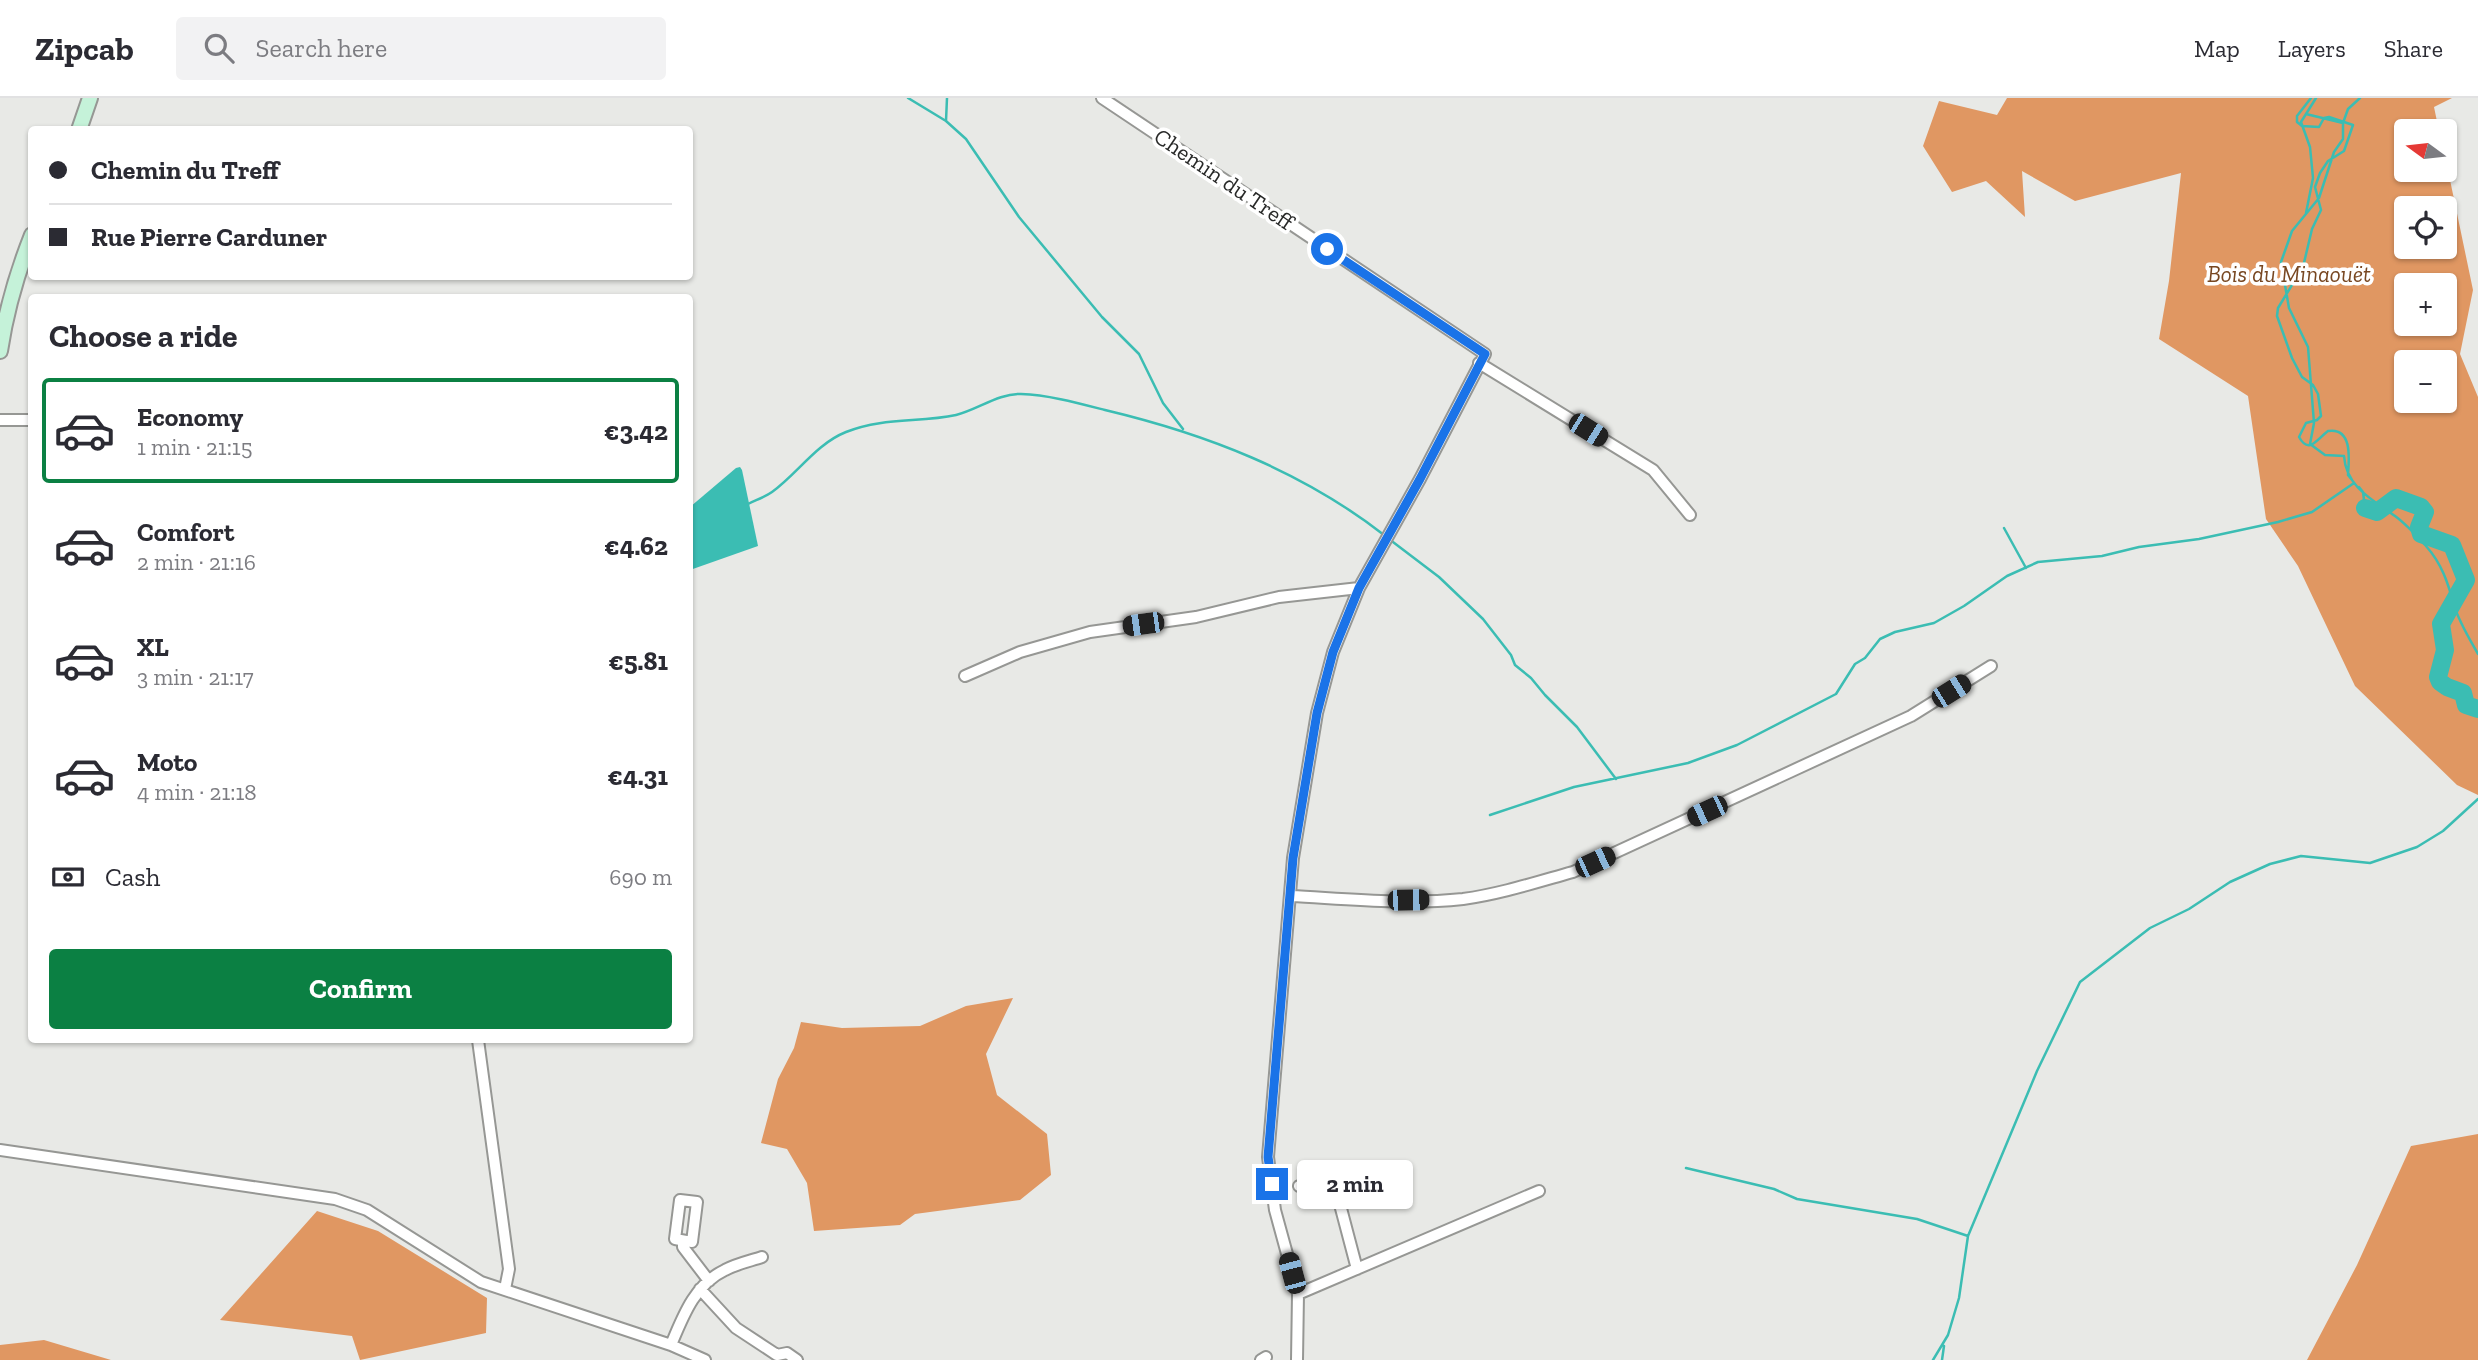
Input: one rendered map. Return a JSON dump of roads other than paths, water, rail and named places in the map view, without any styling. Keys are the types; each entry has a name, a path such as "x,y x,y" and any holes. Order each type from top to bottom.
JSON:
{"main road":[{"path":"80,126 90,98"},
{"path":"0,351 8,309 28,247"}],"street":[{"name":"Chemin du Treff","path":"1102,98 1482,359 1653,470 1690,515"},
{"path":"1297,1360 1298,1294 1275,1210 1268,1157 1293,858 1317,713 1333,652 1359,588 1420,479 1482,359"},
{"path":"0,420 28,420"},
{"path":"965,676 1020,652 1090,632 1196,617 1279,597 1359,588"},
{"path":"1291,896 1380,901 1462,899 1573,872 1911,716 1991,666"},
{"path":"478,1043 509,1269 505,1289"},
{"path":"0,1150 335,1199 367,1210 481,1282 671,1345 705,1360"},
{"path":"1299,1186 1333,1178 1357,1269"},
{"path":"1298,1294 1539,1191"},
{"path":"683,1241 684,1247 709,1281"},
{"path":"671,1345 685,1312 700,1289 724,1270 762,1257"},
{"path":"700,1289 736,1328 778,1357 787,1353 797,1360"}],"water":[{"path":"740,467 742,470 758,546 693,569 693,504"}],"waterway":[{"path":"908,98 946,121 966,139 1019,217 1102,317 1139,354 1163,403 1183,429"},
{"path":"946,121 947,98"},
{"path":"2311,98 2297,116 2297,122 2302,126 2319,127 2324,118 2329,117 2353,125 2344,151 2328,161 2320,173 2315,187 2321,210 2312,229 2303,267 2278,308 2277,316 2292,358 2302,377 2313,385 2318,394 2321,416 2306,423 2299,437 2306,445 2310,445 2328,431 2342,434 2348,446 2348,475 2352,480"},
{"path":"2306,213 2313,178 2310,147 2301,122 2316,98"},
{"path":"2360,98 2348,109 2343,123 2343,139 2334,152 2319,198 2292,231 2281,262 2289,308 2308,347 2314,423 2310,444 2325,455 2344,456 2350,476 2362,492 2403,523 2432,553 2444,574 2461,624 2478,654"},
{"path":"2306,114 2343,123"},
{"path":"748,504 772,492 816,451 846,432 874,424 956,415 1005,396 1021,394 1084,405 1216,443 1320,492 1384,535"},
{"path":"1490,815 1574,787 1688,763 1737,745 1836,694 1855,664 1865,658 1880,639 1895,632 1934,623 2007,576 2038,562 2102,556 2278,522 2312,512 2354,483"},
{"path":"2359,487 2363,492 2365,508"},
{"path":"2365,508 2377,512 2396,498 2421,507 2425,512 2419,527 2421,534 2452,545 2466,580 2441,624 2445,650 2438,677 2447,687 2463,693 2466,705 2478,709"},
{"path":"2004,528 2026,568"},
{"path":"1389,539 1439,577 1483,619 1511,655 1515,665 1531,678 1577,727 1616,779"},
{"path":"1933,1360 1948,1335 1959,1298 1968,1236 2037,1071 2080,982 2150,928 2189,909 2230,882 2270,864 2301,856 2370,863 2417,847 2443,831 2478,799"},
{"path":"1686,1168 1774,1189 1797,1199 1917,1219 1968,1236"},
{"path":"1942,1360 1944,1346"}],"park label":[{"name":"Bois du Minaouët","path":"2289,274"}]}
